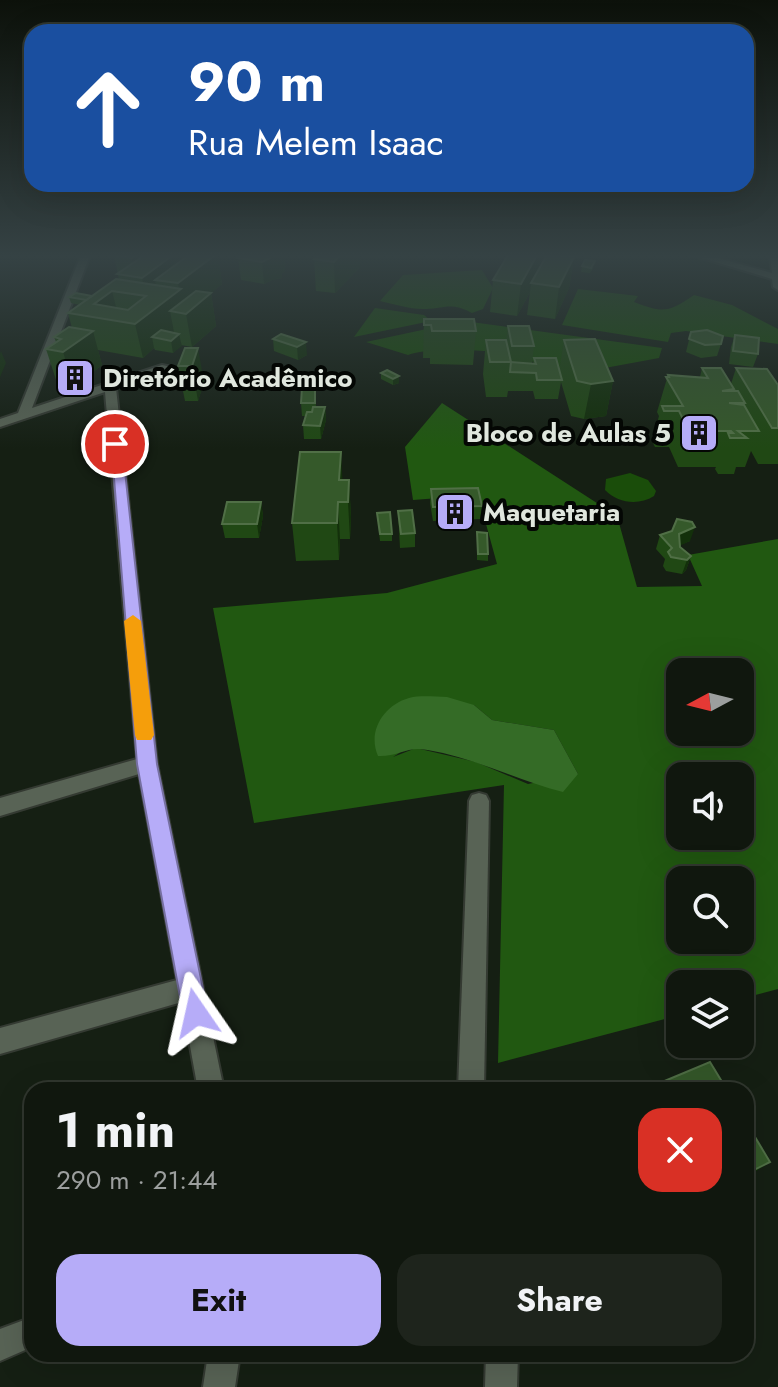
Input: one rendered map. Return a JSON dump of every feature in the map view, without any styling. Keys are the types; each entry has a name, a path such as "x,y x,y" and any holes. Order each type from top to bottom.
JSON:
{"street":[{"path":"24,411 60,320"},
{"path":"2,420 166,367"},
{"path":"110,386 147,764 209,1082"},
{"path":"0,807 147,764"},
{"path":"471,1082 479,801"},
{"path":"0,1041 191,988"},
{"path":"0,1345 24,1335"},
{"path":"219,1387 223,1362"},
{"path":"501,1387 502,1362"}],"shaded area":[{"path":"367,320 431,321 354,337"},
{"path":"564,320 760,320 778,329 778,344 686,331 671,333 668,342 562,325"},
{"path":"464,321 662,348 659,358 594,370 543,371 528,359 503,353 433,350 408,355 366,342"},
{"path":"442,403 617,516 637,587 702,586 688,555 778,539 778,989 754,995 754,970 666,970 666,1019 498,1063 504,785 254,823 213,608 387,593 497,564 478,495 413,500 405,447","holes":["474,705 492,720 554,730 578,774 528,784 476,762 416,748 393,757"]},
{"path":"630,473 648,480 656,491 654,496 628,502 605,490 606,479"},
{"path":"414,697 447,697 474,705 492,720 554,730 578,774 563,792 439,752 415,749 378,756 376,729 392,706"}],"building":[{"path":"109,320 141,320 135,324"},
{"path":"424,320 474,320 476,331 432,331 431,325 424,325"},
{"path":"508,326 529,326 534,346 512,346"},
{"path":"69,327 93,331 63,352 46,349 61,339 54,337"},
{"path":"161,330 179,334 171,341 152,337"},
{"path":"707,330 723,336 721,344 705,345 689,339 691,332"},
{"path":"281,334 306,342 297,347 273,339"},
{"path":"735,335 759,338 758,354 733,351"},
{"path":"595,339 613,381 591,384 577,381 564,340"},
{"path":"486,340 506,340 511,362 490,362"},
{"path":"185,348 198,348 192,366 178,366"},
{"path":"534,358 556,358 562,380 537,380 536,373 510,372 511,362 536,364"},
{"path":"702,368 721,368 734,389 722,391 738,391 745,403 729,403 744,405 759,431 738,431 747,438 730,438 728,433 733,433 731,431 689,431 679,411 664,411 662,406 683,406 666,377 708,378"},
{"path":"736,368 767,369 778,385 778,428 772,428"},
{"path":"387,370 399,376 393,379 381,373"},
{"path":"302,387 315,387 315,403 301,403"},
{"path":"313,407 325,407 320,426 303,425 307,412 312,412"},
{"path":"300,452 341,452 339,480 349,480 348,502 338,502 337,523 292,523"},
{"path":"478,488 482,506 433,507 431,489"},
{"path":"227,502 261,502 257,524 222,524"},
{"path":"412,510 415,533 401,534 398,511"},
{"path":"390,512 392,534 380,534 377,513"},
{"path":"677,519 692,522 695,527 679,534 680,547 691,556 687,560 671,557 668,552 672,548 660,535 672,531"},
{"path":"477,532 487,533 488,554 478,554"},
{"path":"710,1062 722,1082 662,1082"},
{"path":"754,1135 770,1162 754,1170"}],"slow traffic":[{"path":"133,621 144,735"}],"place":[{"name":"Diretório Acadêmico","path":"75,378"},
{"name":"Bloco de Aulas 5","path":"699,433"},
{"name":"Maquetaria","path":"455,512"}],"route":[{"path":"115,444 147,764 196,1013"}]}
